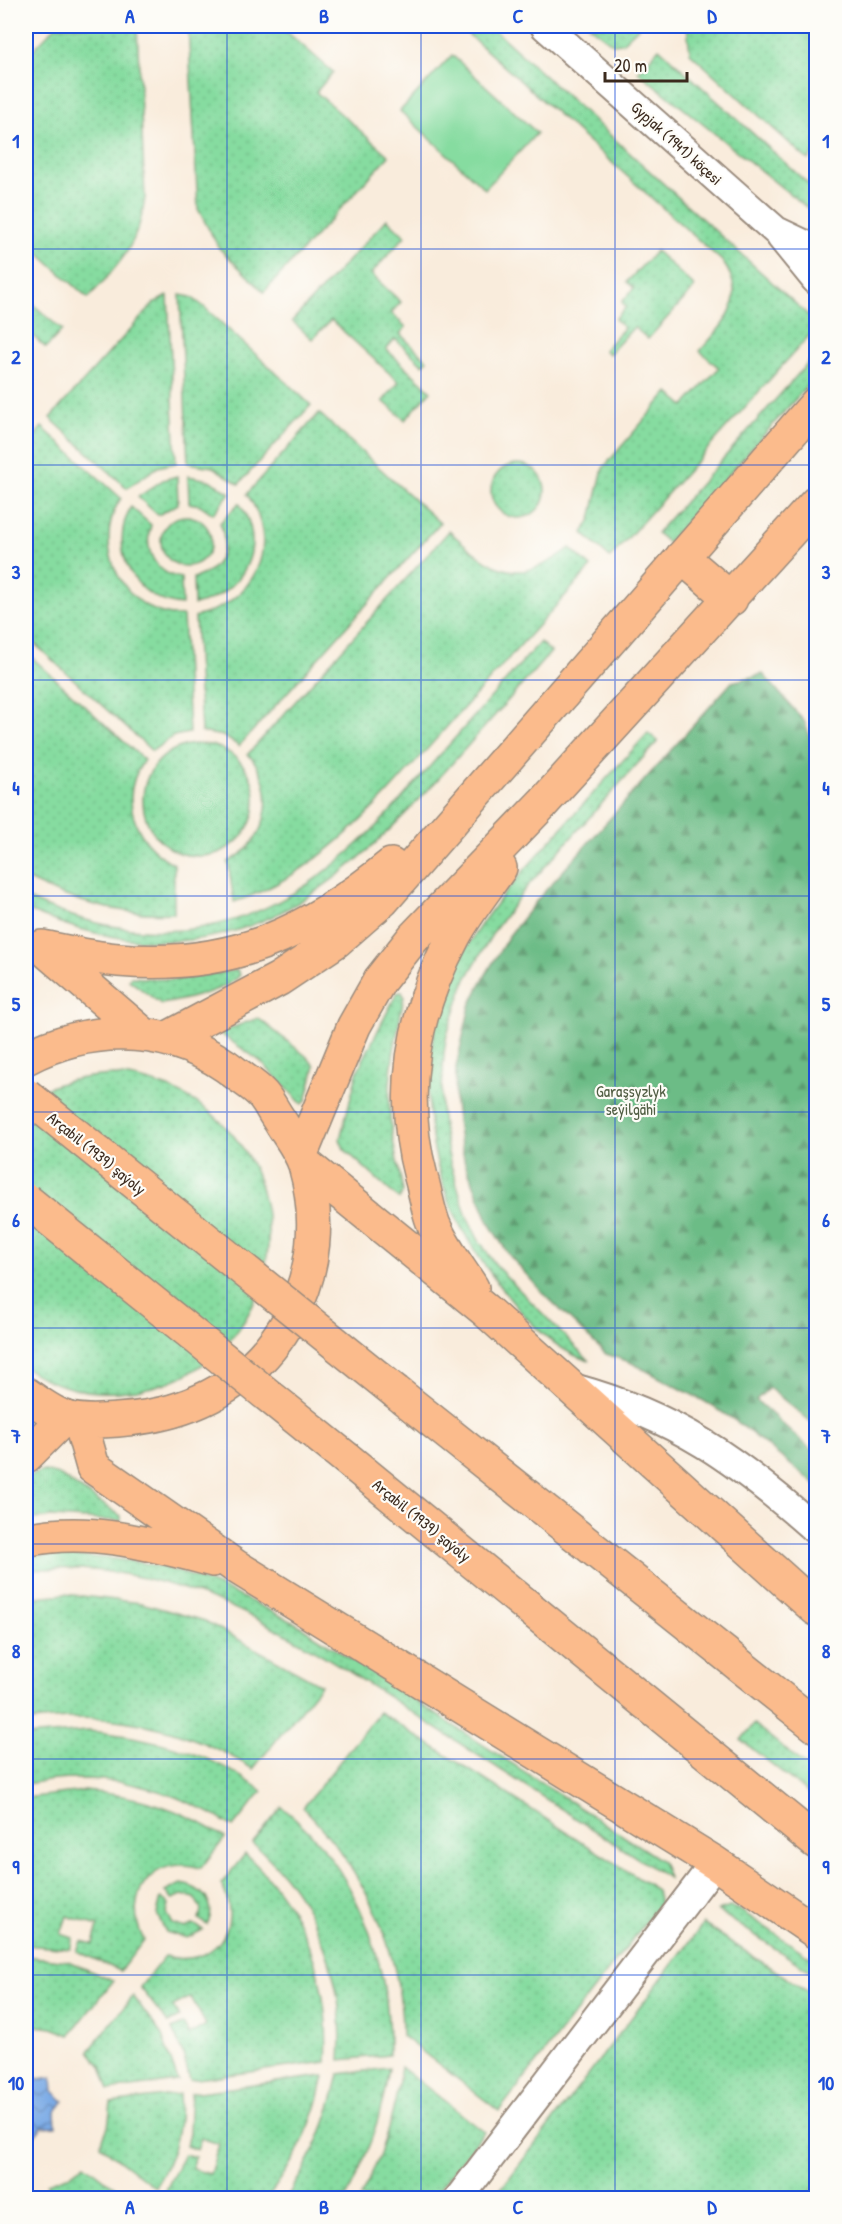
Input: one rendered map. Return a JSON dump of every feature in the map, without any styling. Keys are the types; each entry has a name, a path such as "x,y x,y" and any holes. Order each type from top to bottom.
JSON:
{"main road":[{"path":"155,1036 279,980 336,941 383,900 816,404"},
{"path":"26,1394 72,1419 152,1417 198,1404 239,1379 273,1346 298,1305 312,1259 314,1211 303,1159 354,1026 380,980 441,906 543,803 816,503"},
{"path":"682,557 731,599"},
{"path":"485,1310 435,1229 432,1219 416,1158 411,1120 414,1050 420,1014 435,974 455,934 543,803"},
{"path":"34,942 118,960 180,962 220,956 288,935 358,892 464,805"},
{"path":"34,942 155,1036"},
{"path":"26,1058 51,1045 96,1034 155,1036 219,1059 262,1094 303,1159 485,1310 816,1609"},
{"name":"Arçabil (1939) şaýoly","path":"26,1095 816,1726"},
{"name":"Arçabil (1939) şaýoly","path":"26,1200 816,1842"},
{"path":"26,1456 72,1419"},
{"path":"72,1419 93,1467 235,1566 715,1863 816,1932"},
{"path":"26,1540 87,1535 143,1542 235,1566"}],"street":[{"name":"Gypjak (1941) köçesi","path":"545,26 776,231 816,250"},
{"path":"776,231 816,280"},
{"path":"573,1388 616,1399 671,1422 753,1476 816,1530"},
{"path":"459,2199 715,1863"}],"green space":[{"path":"56,26 137,26 145,198 133,242 118,264 88,298 26,242 26,57"},
{"path":"188,26 280,26 333,72 316,92 389,156 264,292 219,248 198,209"},
{"path":"459,26 490,26 809,316 815,329 610,558 583,533 591,519 603,468 668,392 684,406 719,368 700,351 718,330 731,309 734,287 730,274 722,261"},
{"path":"589,26 640,26 622,43 613,44"},
{"path":"687,26 816,26 816,151 808,160 690,53"},
{"path":"659,48 816,191 816,215 638,72"},
{"path":"452,55 537,133 485,189 400,111"},
{"path":"387,219 405,236 371,274 401,302 391,313 406,327 400,334 427,360 423,365 395,339 386,349 431,391 405,420 383,401 399,382 331,320 312,339 292,321"},
{"path":"656,251 695,287 648,339 634,327 609,354 604,350 624,328 615,319 626,307 622,302 634,288 627,282"},
{"path":"180,295 191,297 203,306 311,405 239,484 213,467 188,463"},
{"path":"168,296 176,463 158,467 127,488 50,418 155,302"},
{"path":"26,298 62,330 46,348 27,331 26,333"},
{"path":"816,354 816,376 668,543 657,533"},
{"path":"319,413 440,523 239,746 223,736 201,732 195,617 233,599 247,585 257,570 262,552 262,534 258,514 247,494"},
{"path":"42,427 121,498 112,517 109,537 111,556 118,575 129,591 144,604 162,613 183,616 189,733 174,736 152,751 26,636 26,446"},
{"path":"513,464 523,464 533,468 541,476 545,491 541,506 533,514 523,518 513,518 503,514 495,506 491,496 491,486 495,476 503,468"},
{"path":"177,476 178,504 158,515 138,497 163,480"},
{"path":"188,476 209,480 230,493 213,514 200,505 189,503"},
{"path":"239,503 248,520 252,536 251,552 246,566 238,579 226,591 194,605 193,578 202,575 216,565 223,550 224,541 220,523"},
{"path":"131,507 151,525 149,543 153,559 164,571 181,578 182,605 165,602 150,594 138,583 130,570 124,555 122,539 124,523"},
{"path":"181,516 191,516 204,523 211,536 211,546 204,559 191,566 181,566 172,562 165,555 161,546 161,536 165,527 172,520"},
{"path":"449,531 479,556 506,570 520,571 534,568 551,561 570,548 591,567 405,774 355,826 299,871 268,888 234,902 228,862 242,853 261,828 267,798 258,768 248,754"},
{"path":"540,642 551,652 402,817 356,860 310,895 262,921 210,937 155,941 94,933 26,910 26,898 70,915 113,926 155,931 195,928 235,919 274,904 313,881 372,831"},
{"path":"26,652 144,760 136,775 131,805 140,832 160,855 174,864 174,913 135,912 97,906 26,879"},
{"name":"Garaşsyzlyk seýilgähi","path":"763,674 804,721 816,752 816,1426 769,1388 756,1400 816,1454 816,1485 736,1421 704,1401 630,1362 606,1354 542,1292 509,1255 490,1225 465,1163 455,1103 456,1067 470,1006 508,937 538,899 732,682"},
{"path":"648,733 658,741 525,889 494,931 466,979 447,1034 444,1053 441,1110 444,1134 466,1214 478,1239 497,1267 589,1361 556,1344 527,1318 479,1257 458,1222 443,1184 433,1145 429,1104 430,1064 436,1024 448,985 475,933 518,877"},
{"path":"199,744 221,748 239,760 251,778 255,800 251,822 239,840 221,852 199,856 177,852 159,840 147,822 143,800 147,778 159,760 177,748"},
{"path":"237,970 240,975 215,990 161,1004 129,980 131,977 173,980"},
{"path":"402,992 404,996 393,1055 389,1099 392,1134 403,1192 399,1199 344,1149 340,1139 358,1070 397,993"},
{"path":"258,1018 306,1056 315,1066 306,1101 302,1104 260,1061 222,1035 223,1031"},
{"path":"115,1075 184,1095 232,1134 260,1184 268,1240 258,1294 228,1342 181,1377 117,1392 93,1392 69,1388 46,1380 26,1368 26,1099 47,1088 69,1081"},
{"path":"44,1471 59,1475 121,1516 121,1521 51,1517 26,1520 26,1477"},
{"path":"64,1555 133,1561 163,1567 241,1596 297,1624 662,1861 668,1878 343,1668 245,1613 194,1592 140,1577 85,1569 26,1570 26,1557"},
{"path":"65,1594 141,1603 205,1621 321,1685 253,1769 200,1741 144,1724 86,1718 26,1722 26,1598"},
{"path":"379,1712 657,1890 660,1904 499,2111 402,2036 395,1973 387,1942 375,1912 344,1857 325,1831 303,1808"},
{"path":"754,1724 816,1774 816,1799 741,1740"},
{"path":"88,1731 135,1737 201,1756 242,1777 262,1791 233,1827 185,1801 134,1784 81,1779 26,1784 26,1736"},
{"path":"84,1791 122,1796 158,1805 192,1819 225,1838 201,1868 184,1865 168,1867 155,1873 146,1882 139,1894 136,1909 138,1924 144,1940 120,1971 77,1951 81,1941 93,1944 98,1926 67,1916 61,1934 73,1938 70,1949 26,1945 26,1798"},
{"path":"282,1807 308,1831 330,1858 349,1887 364,1918 376,1951 384,1985 389,2055 340,2060 341,2029 338,1999 332,1970 322,1941 310,1914 294,1889 253,1843"},
{"path":"245,1854 284,1898 310,1949 324,2004 326,2062 190,2080 183,2054 172,2029 183,2024 189,2035 206,2025 191,1997 173,2006 179,2017 168,2023 140,1987 165,1956 182,1958 197,1956 210,1951 220,1941 226,1930 229,1916 227,1900 221,1884"},
{"path":"181,1884 195,1889 206,1898 211,1910 207,1925 199,1919 201,1910 195,1898 182,1895 173,1899 165,1892"},
{"path":"161,1898 169,1904 167,1913 173,1924 185,1928 194,1924 203,1930 187,1938 166,1932 157,1914"},
{"path":"730,1907 738,1909 816,1961 816,1975 718,1911"},
{"path":"703,1924 816,1997 816,2185 806,2198 494,2198"},
{"path":"26,1956 68,1961 113,1981 70,2035 52,2028 28,2025"},
{"path":"133,1996 162,2035 178,2081 109,2090 101,2066 89,2051"},
{"path":"401,2067 484,2132 432,2198 360,2198 375,2166 386,2134"},
{"path":"389,2068 373,2135 346,2198 286,2198 296,2184 319,2139 339,2074"},
{"path":"324,2076 310,2125 303,2140 287,2170 267,2198 169,2198 164,2194 184,2154 195,2157 192,2169 210,2174 219,2144 201,2138 197,2150 186,2146 191,2093"},
{"path":"179,2094 179,2119 175,2143 167,2166 155,2187 100,2145 108,2127 111,2103"},
{"path":"85,2164 129,2198 49,2198 47,2183 70,2175"}],"water":[{"path":"27,2069 38,2079 52,2077 53,2091 64,2101 55,2112 56,2126 42,2127 33,2138 26,2132"}]}
